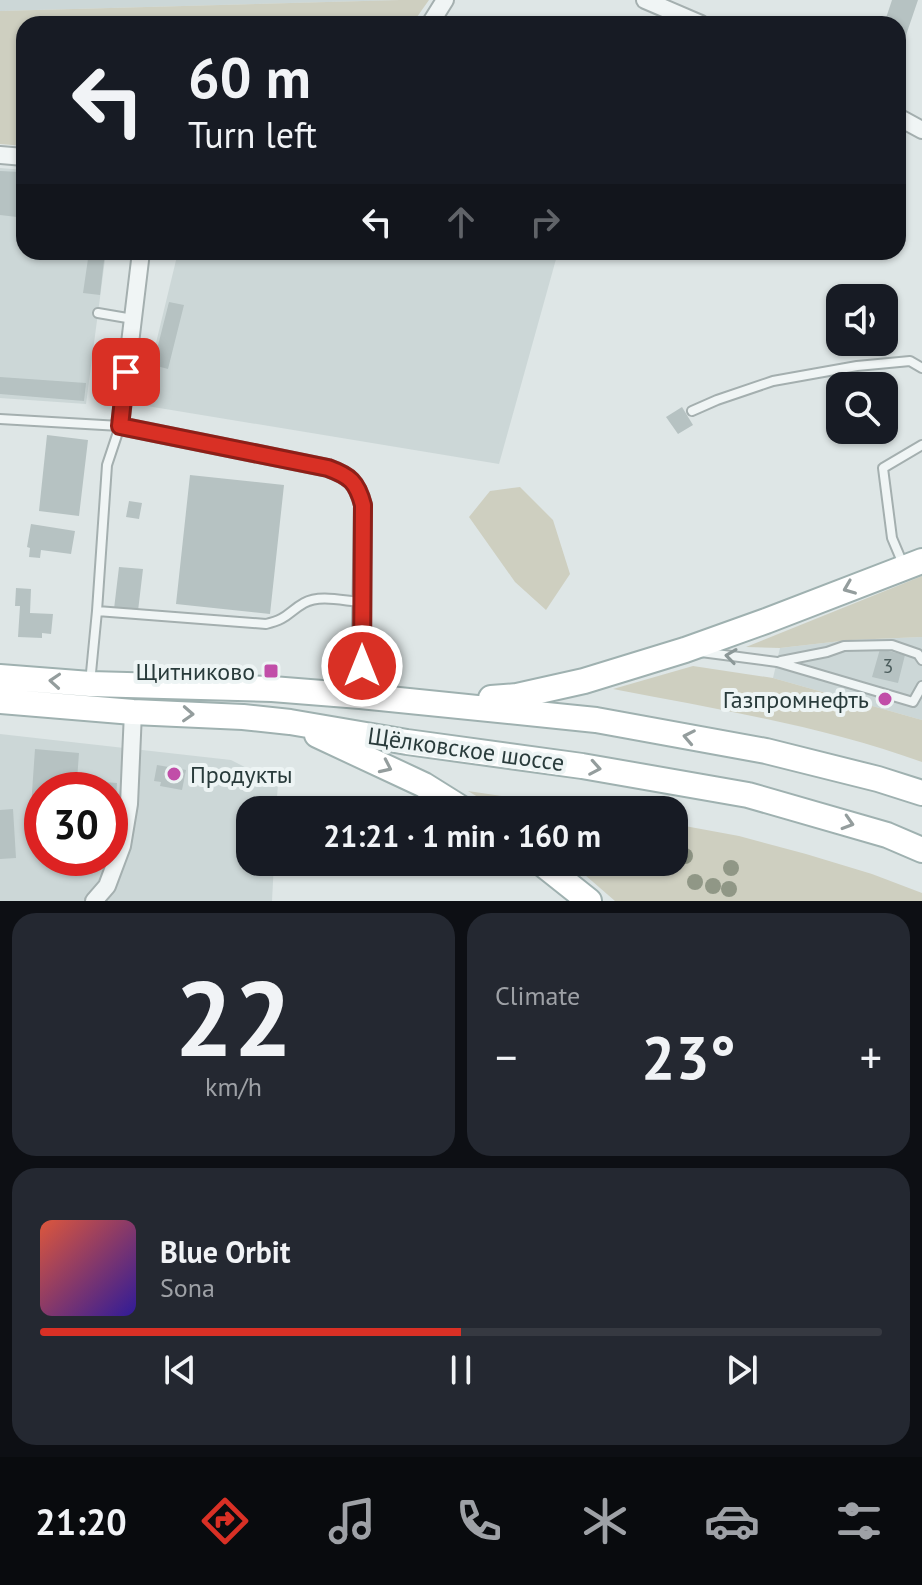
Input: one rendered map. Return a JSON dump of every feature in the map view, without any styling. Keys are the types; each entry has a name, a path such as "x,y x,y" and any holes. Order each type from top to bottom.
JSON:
{"main road":[{"path":"441,703 517,696 571,684 685,650 914,565"},
{"name":"Щёлковское шоссе","path":"0,677 360,696 612,722 766,751 922,793"},
{"name":"Щёлковское шоссе","path":"0,701 290,722 582,766 748,795 887,835 922,850"},
{"path":"290,722 442,796"},
{"path":"558,876 589,901"}],"street":[{"path":"645,0 682,16"},
{"path":"140,260 120,426 328,468 353,480 363,505 360,696"},
{"path":"94,901 107,886 122,846 129,804 133,712"}],"lane":[{"path":"98,313 133,319"},
{"path":"692,411 773,381 852,367 910,361 922,368"},
{"path":"0,419 120,426 107,465 90,684"},
{"path":"914,565 892,538 883,468 922,445"},
{"path":"97,611 266,624 281,621 305,602 313,600 361,602"},
{"path":"777,662 844,646 892,645 918,654 922,660"},
{"path":"685,650 777,662 913,702 922,686"}],"shaded area":[{"path":"0,0 400,0 0,11"},
{"path":"429,0 418,16 16,16 16,145 0,144 0,11"},
{"path":"0,168 16,169 16,260 105,260 86,404 0,398"},
{"path":"176,260 556,260 499,464 141,405"},
{"path":"520,487 553,520 570,574 546,610 515,582 469,517 490,491"},
{"path":"922,576 922,637 850,640 780,648 746,647"},
{"name":"Газпромнефть","path":"922,637 922,720 773,678 780,648 850,640"},
{"path":"693,666 773,678 922,720 922,762 808,728 613,689"},
{"path":"0,734 231,760 278,784 277,796 236,796 236,876 273,876 272,901 0,901"},
{"path":"468,791 502,796 476,796"},
{"path":"688,827 806,854 922,893 922,901 615,901 586,876 688,876"}],"building":[{"path":"892,0 918,0 906,35 906,16 887,16"},
{"path":"0,171 16,172 16,217 0,215"},
{"path":"88,260 104,260 100,295 83,293"},
{"path":"169,302 184,305 168,369 153,365"},
{"path":"0,377 86,383 84,401 0,394"},
{"path":"682,407 693,425 678,434 666,417"},
{"path":"47,435 88,440 79,516 39,511"},
{"path":"190,475 284,485 270,614 176,604"},
{"path":"129,501 142,503 139,519 126,517"},
{"path":"31,524 75,531 71,554 41,550 40,558 29,557 30,548 27,547"},
{"path":"119,567 143,569 138,611 114,609"},
{"path":"16,588 31,589 30,613 53,614 51,634 42,633 42,638 18,637 20,606 15,606"},
{"path":"880,649 905,655 898,683 872,677"},
{"path":"35,749 79,753 78,772 33,772"},
{"path":"157,765 186,770 182,790 160,786 161,782 154,781"},
{"path":"13,809 16,858 0,859 0,810"}],"place":[{"name":"Щитниково","path":"271,671"},
{"name":"Газпромнефть","path":"885,699"},
{"name":"Продукты","path":"174,774"}],"route":[{"path":"126,372 120,426 328,468 353,480 363,505 362,666"}]}
